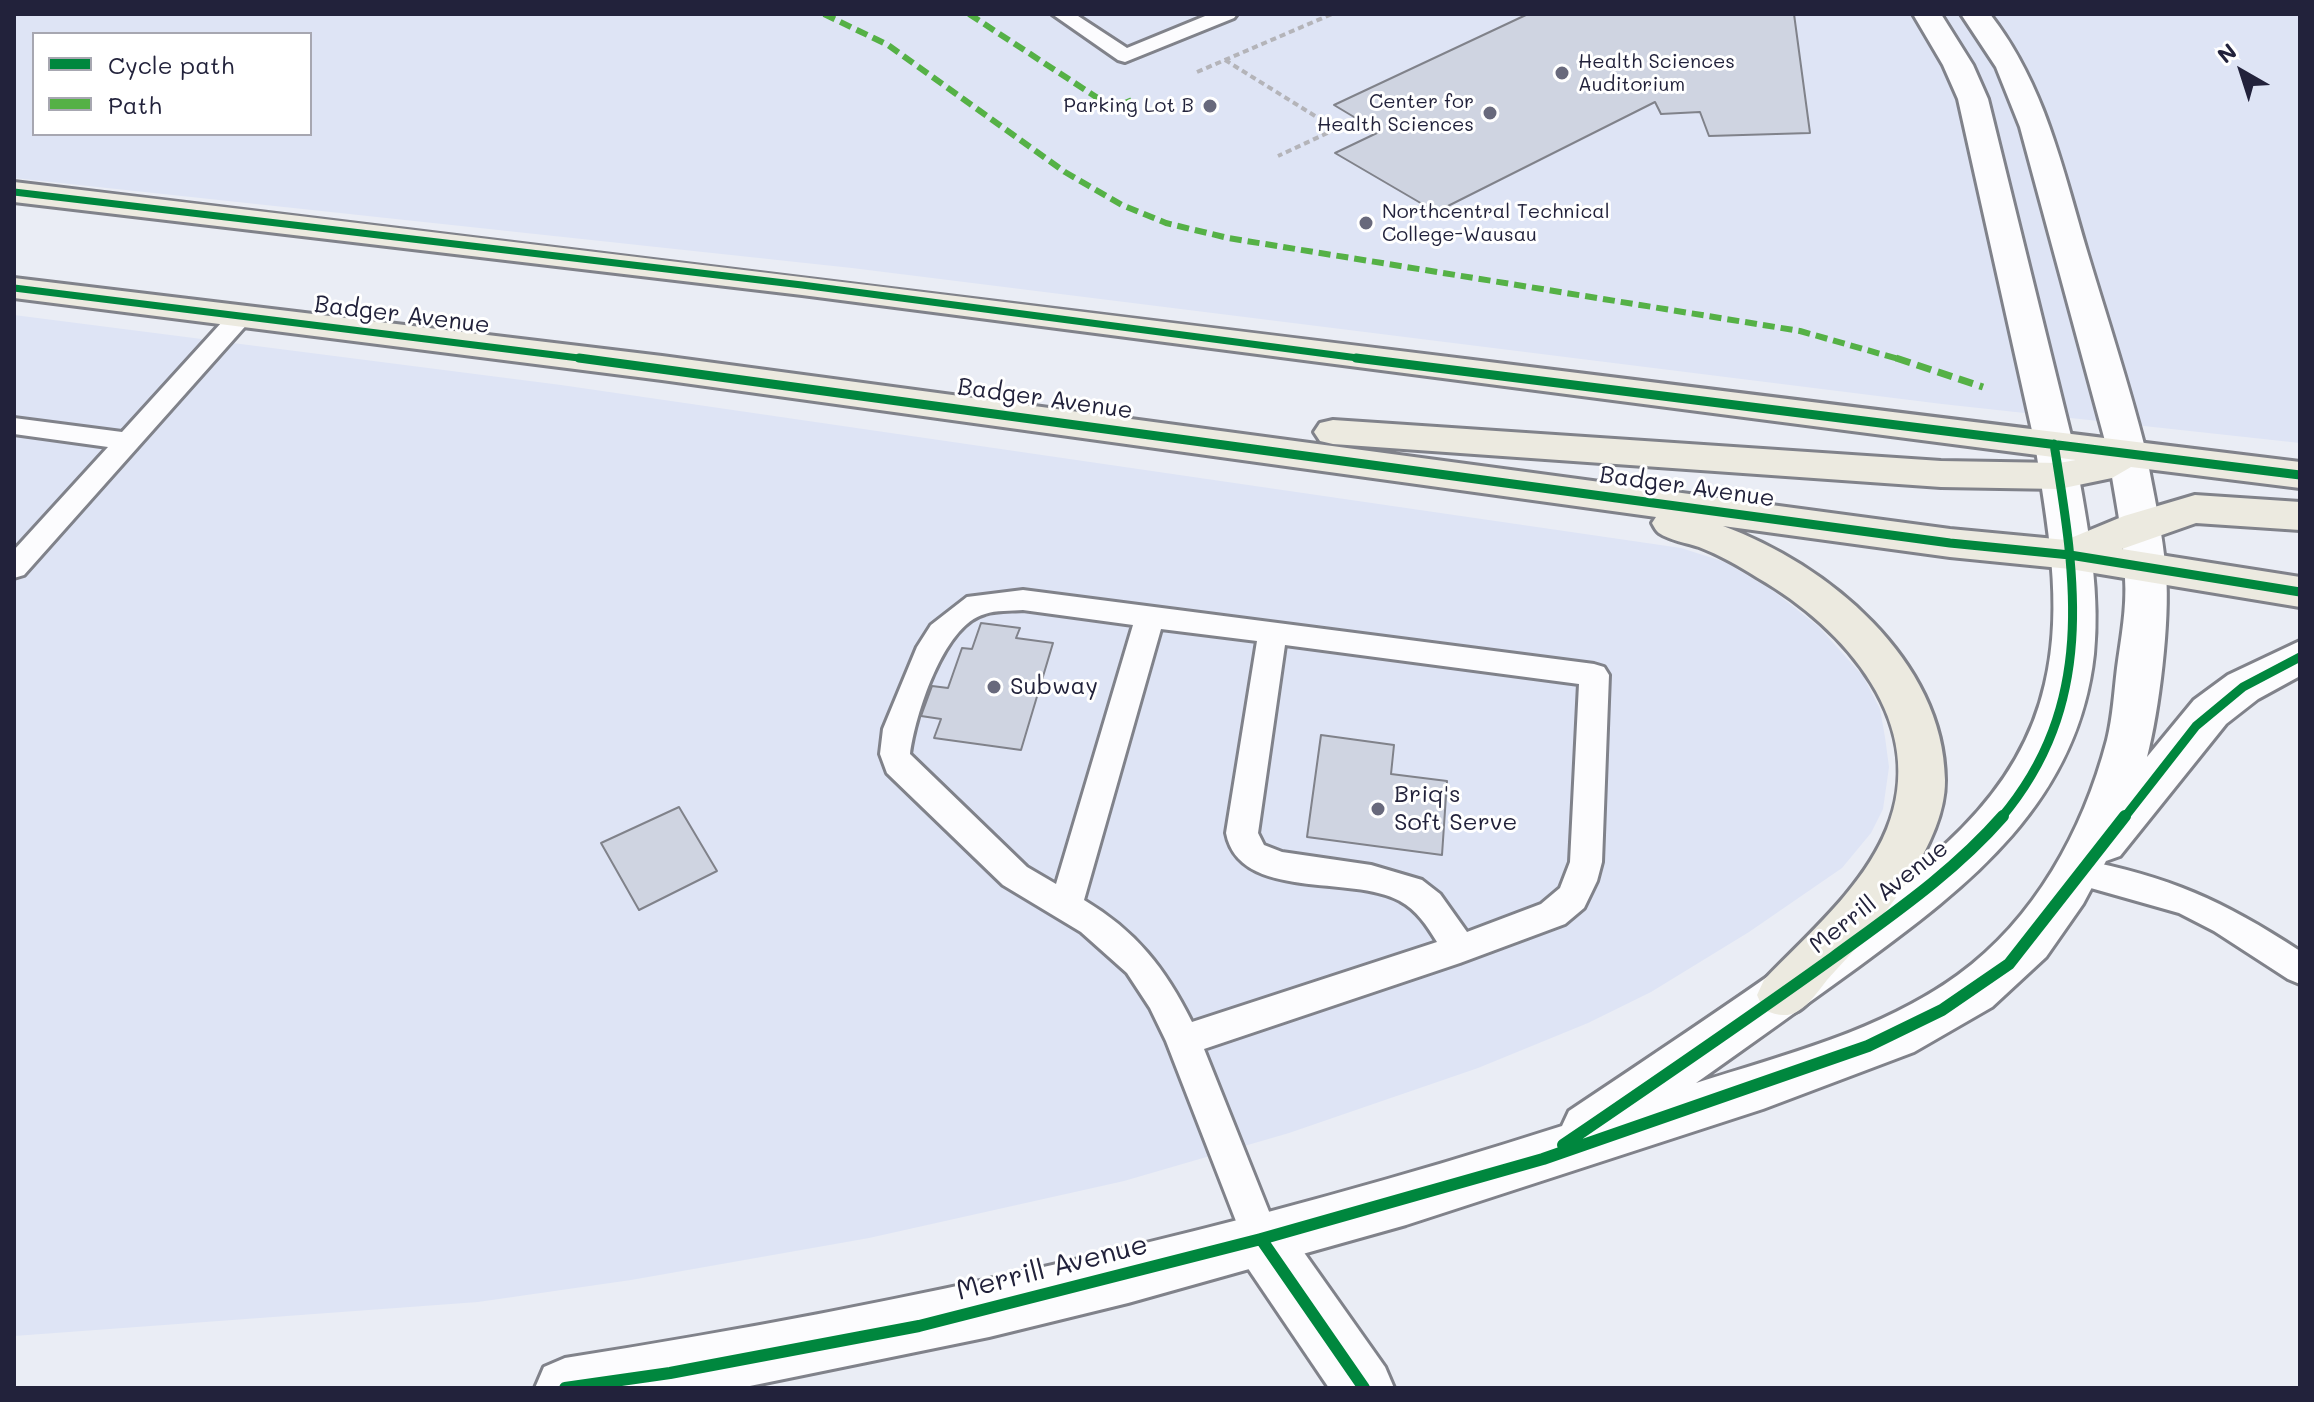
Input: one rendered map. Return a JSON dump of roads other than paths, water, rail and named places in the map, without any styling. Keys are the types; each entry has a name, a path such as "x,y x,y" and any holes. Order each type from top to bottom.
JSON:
{"main road":[{"name":"Merrill Avenue","path":"1543,1159 1904,908 1964,857 2023,789 2054,725 2067,683 2074,625 2070,555 2056,460 1973,99 1958,65 1927,14"},
{"name":"Merrill Avenue","path":"565,1388 670,1373 919,1326 1261,1239 1543,1159 1801,1072 1918,1024 1987,982 2009,964 2045,921 2078,872 2129,738 2145,613 2142,546 2127,452 2043,156 2018,78 1988,29 1975,14"},
{"path":"14,192 802,285 1334,355 2056,460 2098,469 2127,452 2300,475"},
{"name":"Badger Avenue","path":"14,288 1159,435 1950,543 2070,555"},
{"path":"1159,435 1294,429 1920,473 2056,460"},
{"path":"1587,493 1717,539 1793,580 1870,647 1898,684 1913,716 1921,771 1918,807 1911,828 1890,866 1850,921 1782,995"},
{"path":"2142,546 2195,509 2300,516"},
{"path":"2070,555 2142,546 2300,592"},
{"path":"2078,872 2210,712 2243,687 2300,657"},
{"path":"1261,1239 1364,1388"}],"lane":[{"path":"1062,14 1125,56 1227,14"},
{"path":"14,568 241,316"},
{"path":"14,426 127,441"},
{"path":"1183,1040 1460,949 1553,914 1572,898 1586,862 1594,675 1023,600 977,604 941,632 932,647 898,729 895,754 908,774 1015,876 1112,936 1133,956 1162,997 1183,1040 1261,1239"},
{"path":"1066,905 1150,617"},
{"path":"1273,631 1242,833 1245,846 1254,857 1265,862 1390,883 1414,892 1424,899 1460,949"},
{"path":"2078,872 2126,882 2183,900 2225,920 2300,969"}],"place":[{"name":"Health Sciences Auditorium","path":"1562,73"},
{"name":"Parking Lot B","path":"1210,106"},
{"name":"Center for Health Sciences","path":"1490,113"},
{"name":"Northcentral Technical College-Wausau","path":"1366,223"},
{"name":"Subway","path":"994,687"},
{"name":"Briq's Soft Serve","path":"1378,809"}]}
